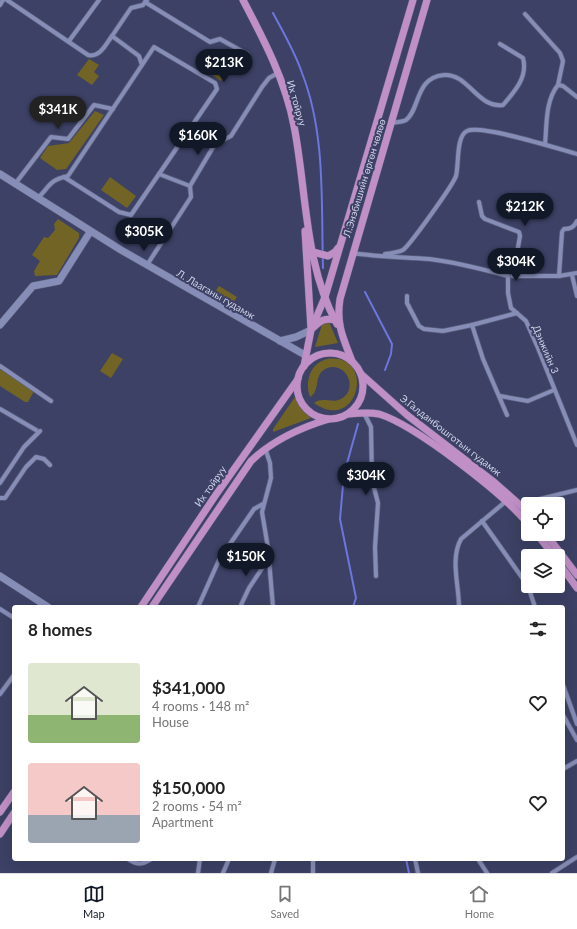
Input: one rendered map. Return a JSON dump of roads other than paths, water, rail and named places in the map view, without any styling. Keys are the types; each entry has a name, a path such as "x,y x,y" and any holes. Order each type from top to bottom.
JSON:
{"main road":[{"name":"Их тойруу","path":"243,0 278,73 291,109 295,128 306,219 325,297 311,330 304,366"},
{"name":"Л.Энэбишийн өргөн чөлөө","path":"325,297 413,0"},
{"name":"Л.Энэбишийн өргөн чөлөө","path":"352,361 339,328 338,307 352,253 428,0"},
{"name":"Л. Лааганы гудамж","path":"0,174 90,232 305,355"},
{"name":"Их тойруу","path":"306,219 305,243 311,330"},
{"path":"1,321 33,286 59,281 90,232"},
{"path":"313,252 328,256 335,252 340,246"},
{"path":"325,297 334,320 339,328"},
{"path":"280,341 296,337 311,330 321,320 327,318 334,320"},
{"path":"322,354 338,354 352,361 361,374 363,381 362,396 354,409 348,414 339,418 319,418 304,406 298,393 298,379 304,366 312,358 322,354"},
{"name":"Э.Галданбошготын гудамж","path":"361,374 407,415 494,482 521,509"},
{"name":"Их тойруу","path":"142,605 215,496 298,379"},
{"name":"Э.Галданбошготын гудамж","path":"348,414 377,414 402,424 451,458 505,502 521,511"},
{"name":"Их тойруу","path":"153,605 251,462 265,447 285,436 329,419"},
{"path":"542,541 548,549"},
{"path":"551,541 577,575"},
{"path":"565,572 577,588"},
{"path":"0,576 45,605"},
{"path":"0,812 12,795"},
{"path":"0,834 12,816"}],"street":[{"path":"0,5 3,0"},
{"path":"7,0 88,55 94,56 99,53 131,8 143,5 146,1 210,42 220,39 246,54"},
{"path":"69,41 99,0"},
{"path":"525,14 560,53 563,61 558,85 554,90 547,111 545,144"},
{"path":"112,36 139,56 142,64"},
{"path":"391,123 405,121 426,84 431,79 444,75 451,76 473,89 479,98 496,106 503,105 519,85 525,71 525,64 524,58 500,44"},
{"path":"37,199 49,184 63,177 68,176 154,47 168,54 217,86 217,89 131,215 119,212 63,177"},
{"path":"147,265 191,197 190,186 214,144 231,136 262,87 269,78 278,73"},
{"path":"558,85 563,86 577,97"},
{"path":"15,184 51,137 68,139 94,105 113,109"},
{"path":"380,255 404,249 446,194 455,178 460,141 462,135 467,130 478,130 545,144 577,154"},
{"path":"159,174 190,186"},
{"path":"479,202 482,216 485,219 519,232 520,236 514,276"},
{"path":"559,276 562,232 564,229 573,227 577,221"},
{"path":"352,253 408,259 430,259 470,266 508,276 559,276 577,273"},
{"path":"572,275 577,296"},
{"name":"Дэнжийн 3","path":"508,276 508,293 512,308 526,321 577,445"},
{"path":"408,296 407,303 419,326 424,329 443,331 517,313"},
{"path":"472,325 483,359 507,415"},
{"path":"0,366 51,401"},
{"path":"500,396 528,401 554,390"},
{"path":"0,409 38,430 24,447 0,483"},
{"path":"364,413 371,427 372,480 378,503 375,547 376,576"},
{"path":"265,447 270,463 272,478 262,512 269,557 273,605"},
{"path":"0,498 5,498 26,467 36,457 44,459 50,465"},
{"path":"548,497 577,490"},
{"path":"459,605 455,553 461,539 505,502"},
{"path":"199,605 219,560 254,509 264,504"},
{"path":"482,521 521,576"},
{"path":"241,605 249,588 269,557"},
{"path":"530,593 534,605"},
{"path":"0,609 12,617"},
{"path":"0,694 12,678"},
{"path":"565,691 577,724"},
{"path":"565,719 577,740"},
{"path":"565,768 577,761"},
{"path":"552,873 577,857"},
{"path":"131,861 136,864 143,864 148,861"},
{"path":"198,873 200,861"},
{"path":"223,873 228,861"},
{"path":"271,873 274,861"},
{"path":"312,861 313,873"},
{"path":"415,861 418,873"},
{"path":"479,861 487,873"}],"waterway":[{"path":"273,13 289,42 299,65 310,96 315,120 321,169 323,268"},
{"path":"365,292 392,344 391,354 385,370"},
{"path":"354,605 356,598 340,519 344,474 358,424"},
{"path":"406,861 409,873"}]}
